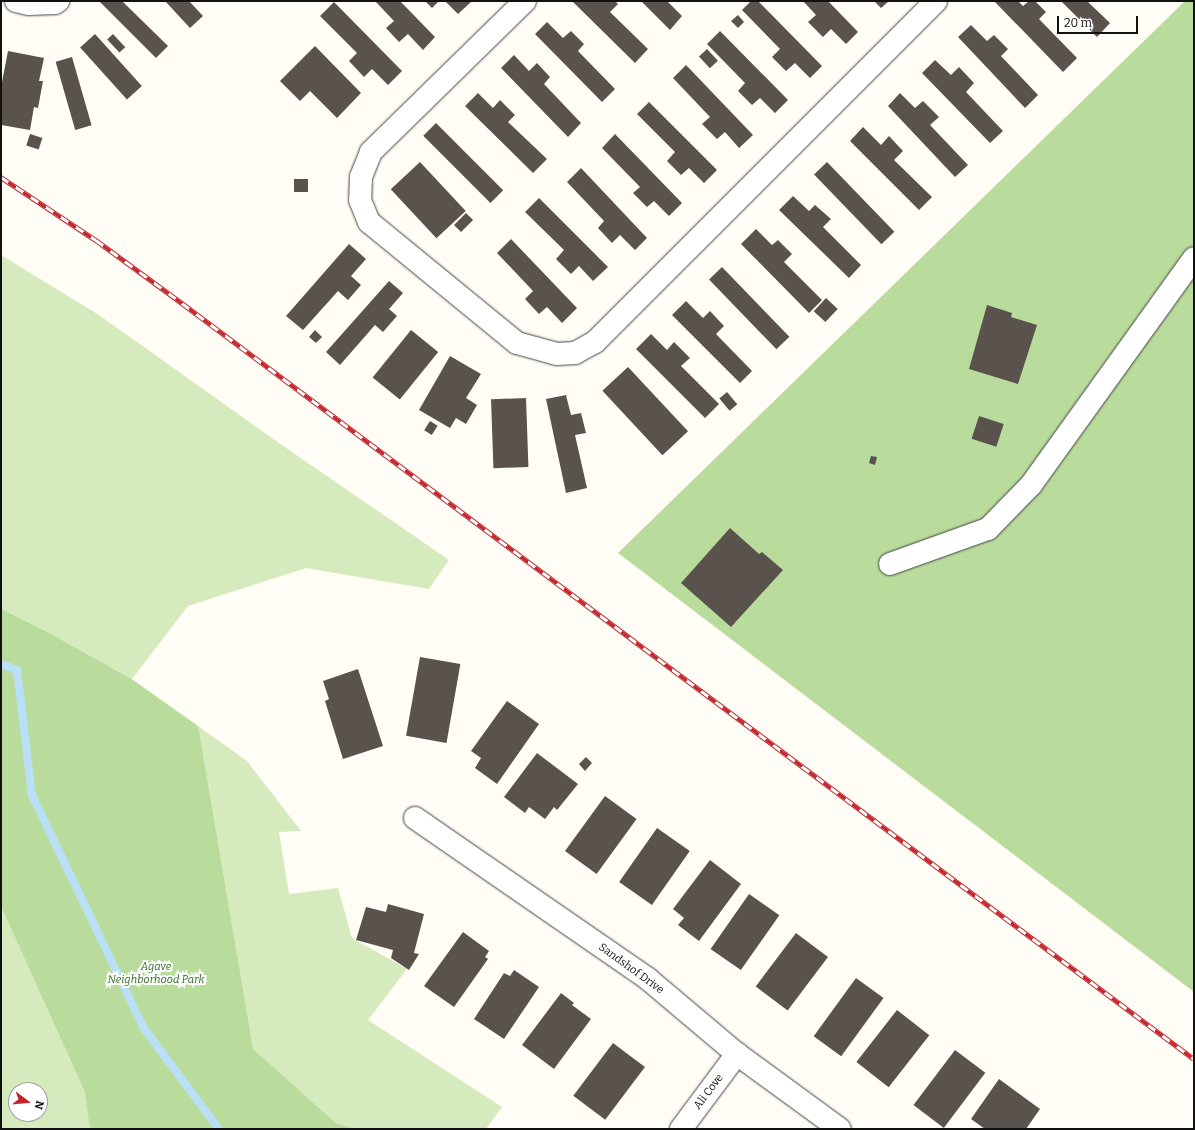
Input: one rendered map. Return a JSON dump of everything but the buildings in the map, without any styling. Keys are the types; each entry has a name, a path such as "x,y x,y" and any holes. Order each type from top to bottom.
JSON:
{"street":[{"path":"16,1 29,4 55,3 58,1"},
{"path":"525,1 371,152 361,177 360,200 369,222 517,343 557,354 575,353 595,342 936,1"},
{"path":"890,564 988,529 1031,485 1194,258"},
{"name":"Sandshof Drive","path":"416,818 648,979 737,1054 840,1129"},
{"name":"Ali Cove","path":"681,1129 737,1054"}],"green space":[{"path":"1185,1 1194,1 1194,992 618,553"},
{"name":"Agave Neighborhood Park","path":"1,255 99,315 279,443 449,560 429,589 306,568 188,606 132,679 247,761 301,831 279,832 289,894 338,888 352,938 407,969 368,1020 502,1107 486,1129 356,1129 336,1123 308,1098 285,1129 1,1129"},
{"path":"1,609 51,634 131,679 198,726 253,1049 336,1123 356,1129 90,1129 85,1092 1,906"}],"waterway":[{"path":"1,664 17,670 32,795 143,1027 219,1129"}],"railway":[{"path":"1,177 96,240 182,303 1194,1059"}]}
